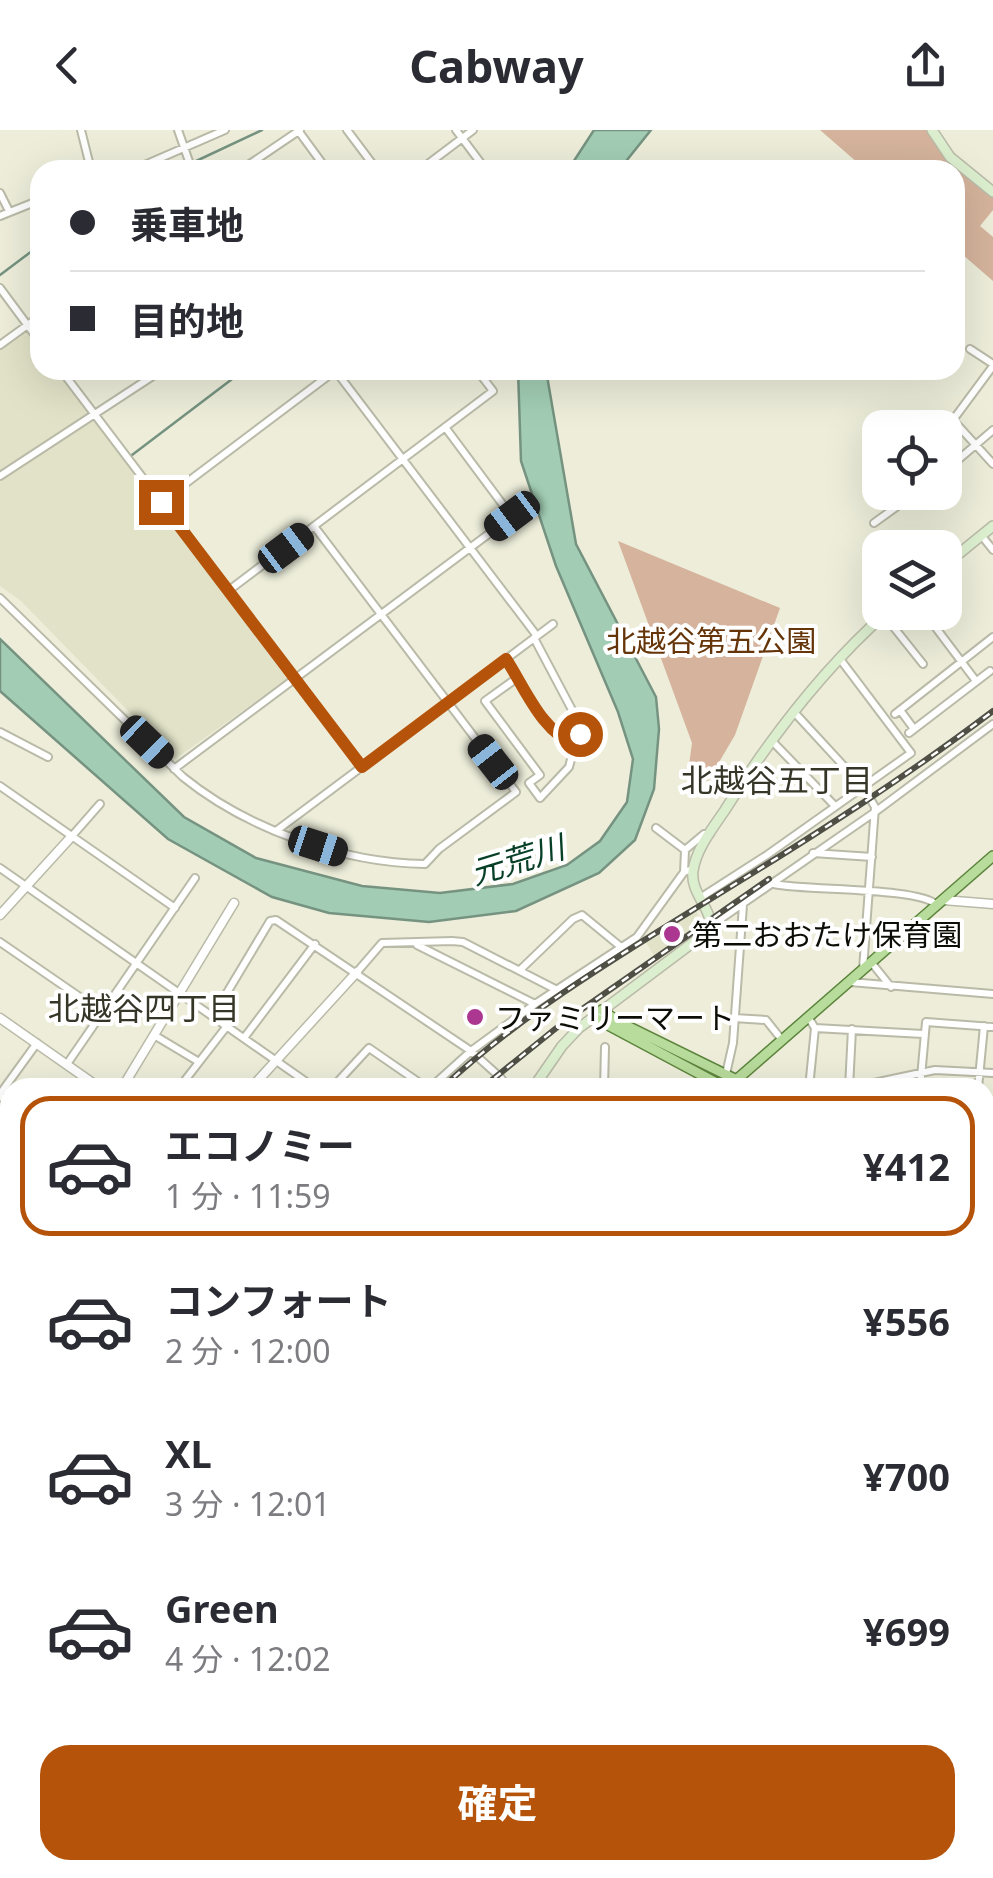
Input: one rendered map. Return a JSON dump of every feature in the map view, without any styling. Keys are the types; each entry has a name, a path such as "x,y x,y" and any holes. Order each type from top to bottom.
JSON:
{"main road":[{"path":"932,130 955,160"},
{"path":"965,169 993,192"},
{"path":"962,552 993,526"},
{"path":"540,1078 568,1038 708,932 712,925 689,871 772,741 840,659 870,630"},
{"path":"602,1010 731,1077 782,1040 993,856"},
{"path":"593,1017 708,1078"}],"street":[{"path":"81,130 88,160"},
{"path":"178,130 188,160"},
{"path":"158,160 224,130"},
{"path":"347,130 370,160"},
{"path":"456,130 478,160"},
{"path":"433,160 473,130"},
{"path":"256,160 300,131 320,160"},
{"path":"0,193 9,212"},
{"path":"0,216 30,204"},
{"path":"0,288 30,329"},
{"path":"0,345 28,326"},
{"path":"970,350 993,365 953,420 993,464"},
{"path":"68,380 362,767"},
{"path":"0,476 147,380"},
{"path":"161,502 323,380"},
{"path":"344,380 535,637 579,718 570,767 540,798 529,784 540,775 485,701 518,678"},
{"path":"228,591 493,391 485,380"},
{"path":"174,769 515,514 444,428"},
{"path":"962,454 993,430"},
{"path":"874,523 892,510"},
{"path":"0,598 174,769 215,800 276,832 338,852 425,864 439,848 516,792 314,526"},
{"path":"982,536 993,550"},
{"path":"276,832 553,624"},
{"path":"898,630 923,664"},
{"path":"938,630 976,681"},
{"path":"990,671 912,731 897,712 993,636"},
{"path":"506,659 560,737 577,745"},
{"path":"699,898 911,753 840,659"},
{"path":"794,712 864,788 875,812 867,965 891,988"},
{"path":"712,925 993,724"},
{"path":"0,732 48,757"},
{"path":"772,741 835,806"},
{"path":"0,786 175,908"},
{"path":"0,915 100,804"},
{"path":"440,1078 535,1004 637,938 689,871 685,850 656,828"},
{"path":"685,850 704,834 710,834"},
{"path":"813,854 872,858"},
{"path":"0,868 302,1078"},
{"path":"67,1064 196,878"},
{"path":"772,884 940,902 993,903"},
{"path":"128,1078 234,903"},
{"path":"731,1077 742,904"},
{"path":"265,910 471,1051 500,1078"},
{"path":"520,970 573,919 582,916 621,947"},
{"path":"212,1016 274,919"},
{"path":"0,942 102,1013"},
{"path":"259,1078 382,943 463,942 555,990"},
{"path":"244,1038 315,944"},
{"path":"416,944 535,1004"},
{"path":"848,982 993,994"},
{"path":"808,1017 815,1028 810,1078"},
{"path":"0,1018 86,1078"},
{"path":"734,1018 766,1020 782,1040"},
{"path":"920,1078 926,1022 988,1027 979,1078"},
{"path":"187,1078 227,1026"},
{"path":"815,1028 924,1034"},
{"path":"850,1078 852,1029"},
{"path":"154,1035 199,1062"},
{"path":"13,1078 37,1044"},
{"path":"604,1078 605,1047"},
{"path":"341,1078 369,1048 413,1078"},
{"path":"897,1078 935,1070 993,1073"}],"shaded area":[{"path":"594,130 651,130 627,160 574,160"},
{"path":"27,328 30,380 66,380 92,415 0,472 0,349"},
{"path":"518,380 548,380 576,544 656,697 659,729 654,789 635,840 599,873 516,911 429,922 329,913 272,897 168,839 0,691 0,639 184,817 256,858 362,886 440,893 513,884 567,865 600,841 627,802 633,759 618,712 556,566 521,461"},
{"path":"94,419 287,679 175,759 21,601 0,586 0,481"},
{"name":"第二おおたけ保育園","path":"694,906 702,924 700,929 657,960 643,938"}],"green space":[{"path":"820,130 928,130 940,152 949,160 854,160"},
{"path":"965,173 993,197 993,210 980,226 993,237 993,281 965,257"},
{"name":"北越谷第五公園","path":"618,541 780,608 735,735 708,781 688,773 692,743"}],"waterway":[{"path":"198,160 262,130"},
{"path":"0,275 30,252"},
{"path":"132,455 231,380"}],"railway":[{"path":"453,1078 577,983 860,805 993,711"},
{"path":"494,1078 565,1021 769,879"}],"place":[{"name":"第二おおたけ保育園","path":"672,934"},
{"name":"ファミリーマート","path":"475,1017"}],"district":[{"name":"北越谷五丁目","path":"777,779"},
{"name":"北越谷四丁目","path":"144,1007"}],"route":[{"path":"161,502 362,767 506,659 560,737 577,745 580,734"}],"water label":[{"name":"元荒川","path":"517,859"}]}
